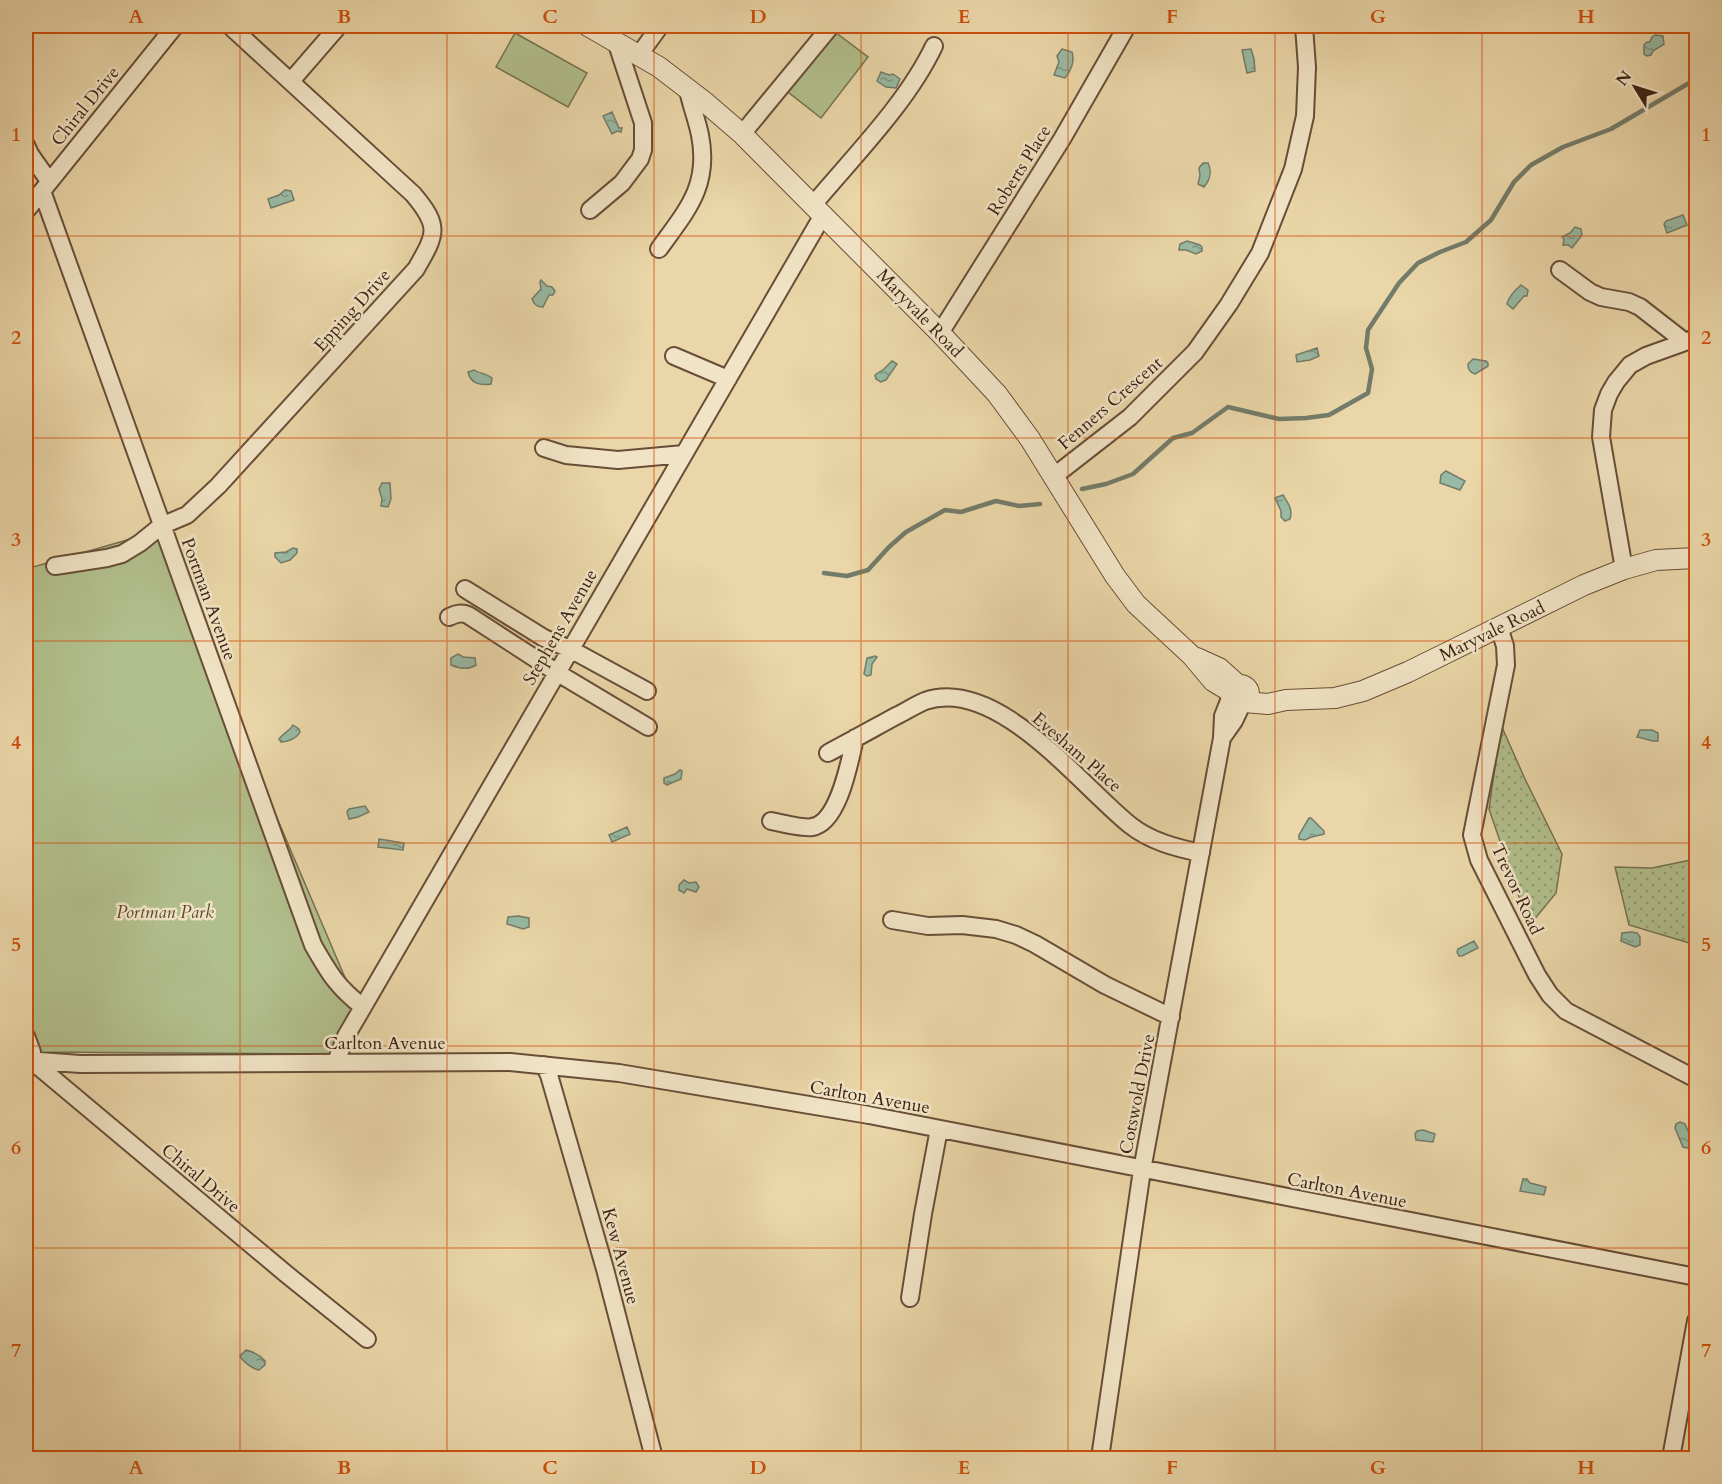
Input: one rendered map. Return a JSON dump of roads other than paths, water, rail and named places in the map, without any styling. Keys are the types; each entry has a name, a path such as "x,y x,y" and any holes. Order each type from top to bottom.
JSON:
{"street":[{"name":"Chiral Drive","path":"26,211 175,26"},
{"name":"Epping Drive","path":"55,566 122,554 161,526 187,514 218,486 416,269 429,246 434,230 427,210 413,194 230,26"},
{"path":"291,81 337,26"},
{"name":"Maryvale Road","path":"588,26 659,67 742,134 940,333 997,394 1030,439 1136,604 1192,656 1220,668 1239,694 1265,691 1286,700 1335,698 1363,691 1408,672 1584,585 1624,569 1656,560 1696,558"},
{"path":"639,55 660,26"},
{"path":"742,134 831,26"},
{"name":"Roberts Place","path":"940,333 1062,139 1127,26"},
{"name":"Fenners Crescent","path":"1053,477 1130,417 1187,360 1229,304 1260,253 1293,169 1305,116 1307,67 1304,26"},
{"path":"590,210 621,183 640,159 643,150 643,123 616,41"},
{"name":"Stephens Avenue","path":"336,1062 346,1036 728,379 818,210 908,90 934,46"},
{"path":"659,249 687,212 697,192 700,179 703,153 700,132 688,90"},
{"name":"Portman Avenue","path":"26,145 45,186 161,526 313,945 331,976 348,996 363,1007"},
{"path":"1560,270 1590,292 1640,307 1691,340"},
{"path":"1624,569 1601,437 1603,410 1616,382 1630,365 1646,356 1691,340"},
{"path":"674,356 728,379"},
{"path":"544,448 566,454 618,460 684,454"},
{"path":"465,589 534,633 556,645 570,649 647,691"},
{"path":"449,617 463,613 468,615 556,672 648,727"},
{"name":"Trevor Road","path":"1499,627 1505,646 1506,665 1472,835 1479,861 1537,975 1550,995 1566,1011 1696,1079"},
{"name":"Cotswold Drive","path":"1100,1458 1142,1170 1222,738 1223,716 1239,694"},
{"name":"Evesham Place","path":"828,753 925,701 953,696 973,701 1006,718 1050,750 1131,825 1168,845 1201,852"},
{"path":"771,821 812,827 827,818 840,793 855,738"},
{"path":"892,920 928,926 962,925 996,929 1016,935 1104,985 1171,1017"},
{"path":"26,1036 32,1052 29,1060"},
{"name":"Chiral Drive","path":"29,1060 367,1339"},
{"name":"Carlton Avenue","path":"29,1060 80,1064 510,1062 620,1073 869,1115 1696,1277"},
{"name":"Kew Avenue","path":"544,1065 549,1075 605,1269 654,1458"},
{"path":"910,1298 939,1129"},
{"path":"1671,1458 1696,1321"}],"water":[{"path":"1655,35 1663,36 1664,44 1647,56 1644,54 1644,45 1650,42"},
{"path":"1062,49 1072,52 1073,55 1072,66 1065,78 1054,75 1059,62 1057,56"},
{"path":"1251,49 1255,71 1247,73 1242,50"},
{"path":"881,72 893,74 900,79 896,88 886,87 877,81"},
{"path":"612,112 619,128 622,128 621,132 617,131 612,134 603,116"},
{"path":"1203,163 1208,163 1210,172 1204,187 1198,184 1199,168"},
{"path":"285,190 291,191 294,200 271,208 268,199"},
{"path":"1683,215 1687,225 1667,233 1664,224 1666,221"},
{"path":"1575,227 1581,229 1582,235 1572,248 1563,245 1562,237"},
{"path":"1187,241 1200,245 1202,251 1196,254 1179,250 1180,244"},
{"path":"541,280 555,291 553,295 549,295 543,307 539,307 532,299 541,289"},
{"path":"1521,285 1528,290 1527,296 1524,296 1513,309 1507,304 1508,301 1512,293"},
{"path":"1317,348 1319,356 1297,362 1296,355"},
{"path":"1473,359 1486,361 1488,366 1475,374 1471,372 1468,364"},
{"path":"892,361 897,364 886,380 881,382 876,379 875,375"},
{"path":"474,370 492,378 491,384 483,385 473,381 468,372"},
{"path":"1446,471 1465,481 1460,490 1440,483 1441,475"},
{"path":"382,483 390,483 391,499 388,507 381,506 382,499 379,489"},
{"path":"1283,495 1291,512 1290,519 1285,521 1281,517 1281,511 1275,498"},
{"path":"293,548 297,549 297,553 290,560 281,563 275,557 275,553 286,552"},
{"path":"458,654 475,658 476,665 464,668 451,665 451,658"},
{"path":"877,657 872,664 871,675 867,676 864,674 867,658"},
{"path":"293,725 299,729 299,734 281,742 279,739"},
{"path":"1640,730 1652,730 1658,733 1658,741 1637,737"},
{"path":"682,771 681,779 667,785 664,783 664,778"},
{"path":"365,806 369,812 349,819 347,812 349,809"},
{"path":"1309,818 1324,831 1324,834 1305,840 1299,839 1299,835"},
{"path":"627,827 630,834 612,842 609,835"},
{"path":"379,839 404,843 403,850 378,847"},
{"path":"684,880 689,883 696,882 699,887 696,892 687,889 684,893 679,890 679,885"},
{"path":"508,917 529,918 529,927 523,929 507,924"},
{"path":"1622,933 1637,933 1640,937 1640,945 1635,947 1621,941"},
{"path":"1474,941 1478,948 1459,956 1458,949"},
{"path":"1680,1122 1685,1124 1693,1142 1693,1145 1687,1148 1683,1147 1675,1128"},
{"path":"1423,1130 1435,1134 1433,1142 1416,1140 1417,1131"},
{"path":"1523,1179 1546,1187 1544,1195 1520,1191"},
{"path":"246,1350 261,1357 265,1365 259,1370 246,1363 240,1356"}],"waterway":[{"path":"1082,489 1106,484 1133,474 1173,438 1192,433 1228,407 1279,419 1306,418 1329,415 1368,393 1372,369 1366,348 1368,330 1399,283 1418,263 1466,242 1491,220 1514,182 1531,165 1563,147 1611,129 1696,79"},
{"path":"824,573 847,576 868,570 906,532 945,510 961,512 996,501 1019,506 1040,504"},
{"path":"1691,813 1696,813"}],"park label":[{"name":"Portman Park","path":"165,912"}]}
